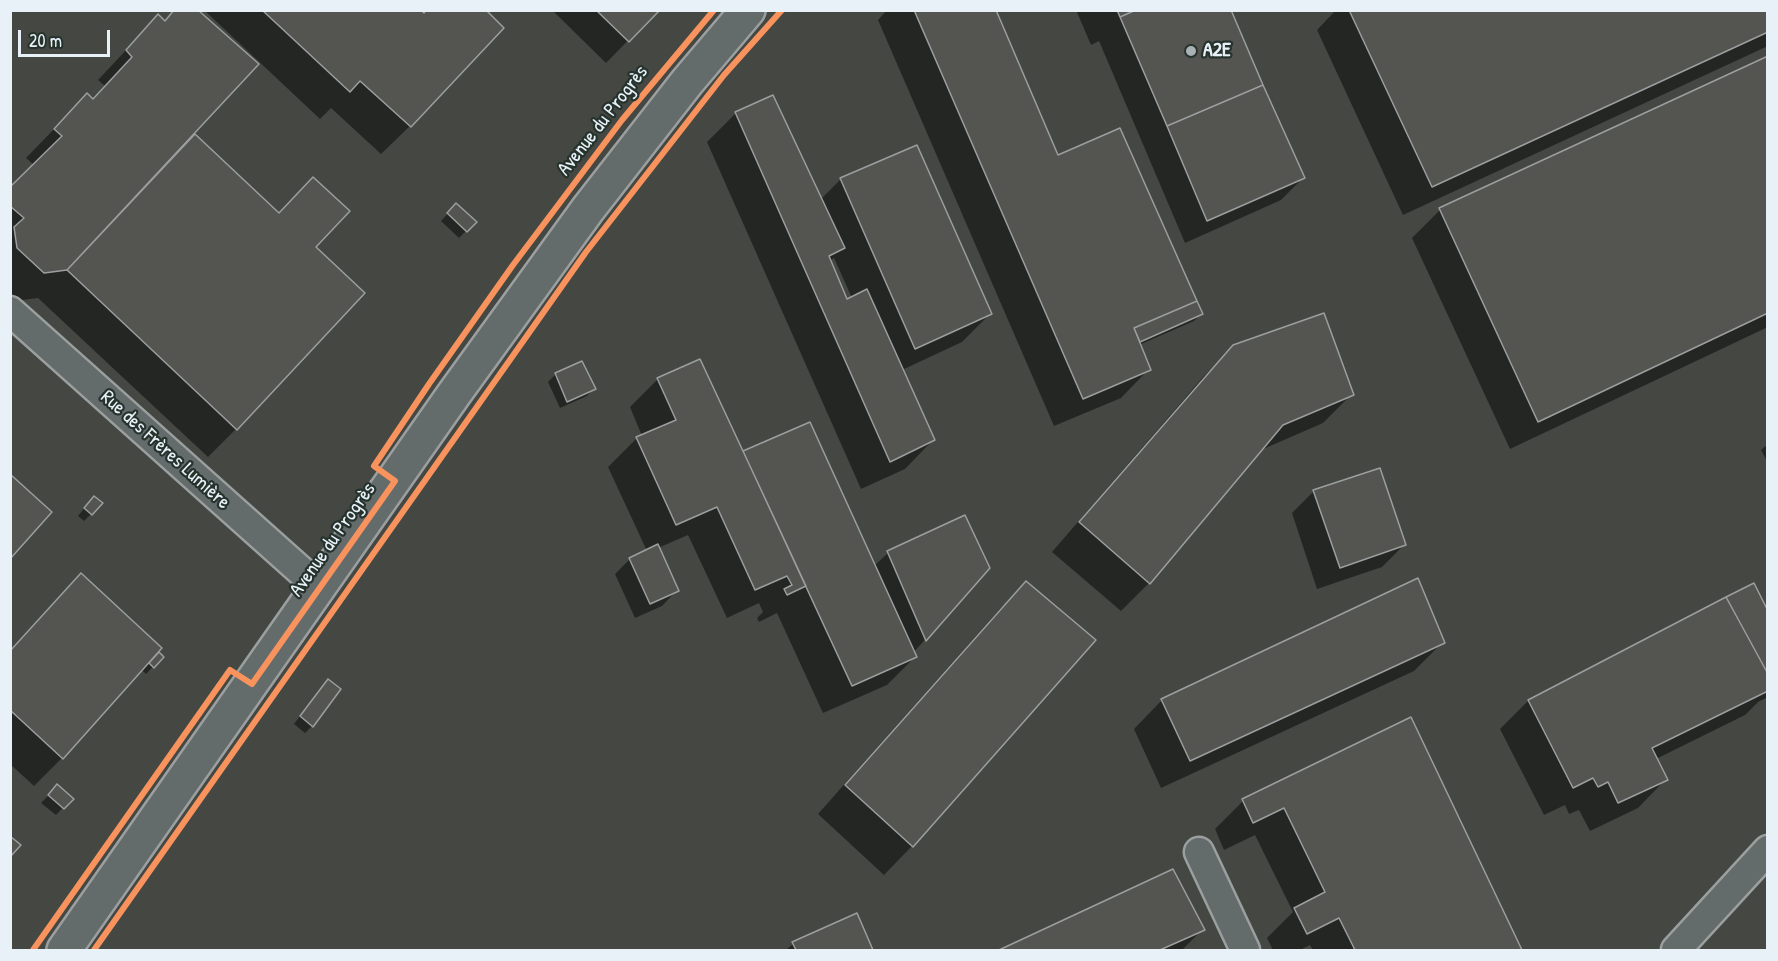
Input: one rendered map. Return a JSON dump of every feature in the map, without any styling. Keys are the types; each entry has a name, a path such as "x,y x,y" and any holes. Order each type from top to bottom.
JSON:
{"street":[{"name":"Avenue du Progrès","path":"64,951 454,394 588,208 687,82 748,10"},
{"name":"Rue des Frères Lumière","path":"10,311 320,588"},
{"path":"1676,951 1767,850"},
{"path":"1199,852 1245,951"}],"shaded area":[{"path":"11,11 1767,11 1767,950 11,950"}],"building":[{"path":"174,10 198,10 259,64 67,270 44,273 17,248 14,227 24,218 10,206 10,187 62,136 54,129 87,93 93,99 132,57 126,50 158,14 165,21"},
{"path":"262,10 421,10 424,13 426,10 486,10 504,28 411,127 360,81 350,92"},
{"path":"596,10 660,10 629,42"},
{"path":"914,10 996,10 1058,155 1120,128 1197,301 1134,328 1151,370 1083,399"},
{"path":"1117,10 1136,10 1120,17"},
{"name":"A2E","path":"1136,10 1231,10 1263,85 1167,126 1120,17"},
{"path":"1349,10 1768,10 1768,32 1432,187"},
{"path":"1768,56 1768,313 1538,422 1439,208"},
{"path":"1263,85 1305,178 1207,221 1167,126"},
{"path":"773,95 845,248 829,256 847,299 867,289 935,440 890,462 735,112"},
{"path":"195,134 279,213 313,177 350,211 316,247 365,293 237,430 67,270"},
{"path":"917,145 992,314 915,349 840,178"},
{"path":"456,203 477,222 467,232 447,213"},
{"path":"1197,301 1203,314 1140,342 1134,328"},
{"path":"1324,313 1354,395 1283,425 1150,584 1079,522 1233,345"},
{"path":"700,359 806,586 787,595 784,589 792,585 787,576 755,590 717,507 676,525 636,437 676,420 657,378"},
{"path":"582,361 596,389 567,402 555,373"},
{"path":"810,422 917,657 852,686 743,451"},
{"path":"1380,468 1406,545 1340,568 1313,490"},
{"path":"10,474 52,512 10,559"},
{"path":"94,496 103,503 92,515 84,508"},
{"path":"965,515 990,568 926,641 887,551"},
{"path":"658,544 679,591 650,604 629,558"},
{"path":"81,573 162,648 63,759 10,710 10,651"},
{"path":"1418,578 1445,643 1190,761 1161,699"},
{"path":"1026,581 1096,640 913,847 845,785"},
{"path":"1754,583 1768,611 1768,674 1726,597"},
{"path":"1726,597 1768,674 1768,691 1652,748 1668,780 1618,803 1608,782 1598,787 1593,778 1573,788 1528,700"},
{"path":"159,652 164,657 154,668 149,663"},
{"path":"328,679 341,689 313,727 300,716"},
{"path":"1411,717 1522,950 1355,950 1339,918 1307,934 1294,908 1325,892 1284,808 1253,823 1242,799"},
{"path":"57,784 74,799 64,809 48,795"},
{"path":"10,836 21,845 10,857"},
{"path":"1173,869 1205,930 1160,950 999,950"},
{"path":"857,913 873,950 796,950 792,942"}],"cycle path":[{"path":"33,950 230,670 252,684 395,481 374,466 429,384 513,265 622,120 714,10"},
{"path":"94,950 586,252 724,75 782,10"}],"place":[{"name":"A2E","path":"1191,51"}]}
